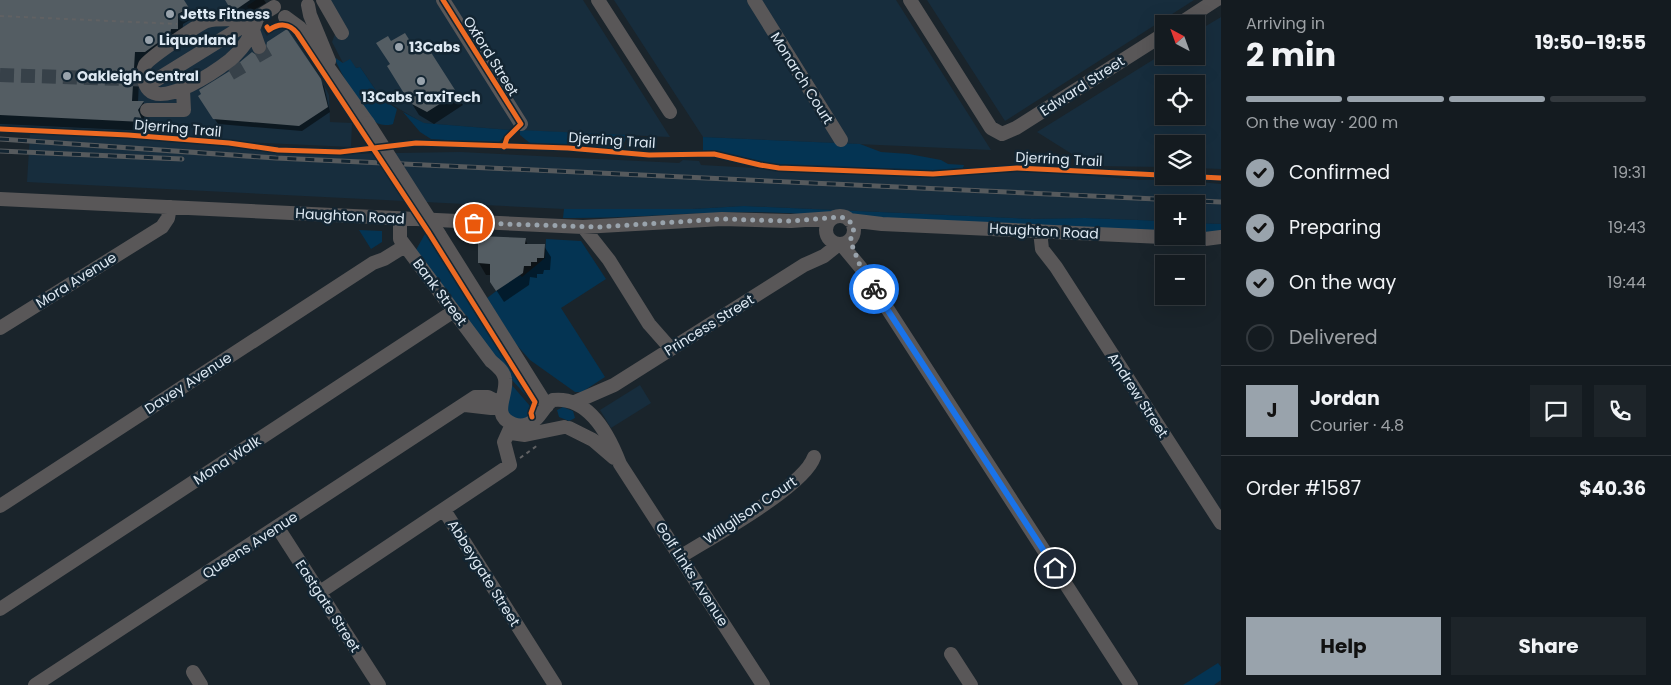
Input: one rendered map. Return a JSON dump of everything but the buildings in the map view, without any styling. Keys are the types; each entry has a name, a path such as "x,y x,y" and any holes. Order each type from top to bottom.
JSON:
{"street":[{"path":"323,0 342,33"},
{"name":"Oxford Street","path":"443,0 521,124"},
{"path":"598,0 670,112"},
{"name":"Monarch Court","path":"754,0 841,140"},
{"name":"Edward Street","path":"910,0 991,128 999,134 1016,128 1155,40"},
{"path":"1193,15 1216,0"},
{"path":"285,17 297,17 309,2"},
{"path":"309,2 310,15 334,73"},
{"path":"255,25 207,21 146,64 144,77 149,90 159,94 183,90 232,62 255,25 273,4 285,17 296,23 334,73 439,234 554,421 566,427"},
{"path":"255,25 259,47"},
{"path":"156,80 255,25"},
{"path":"147,110 184,110 183,90"},
{"name":"Haughton Road","path":"0,199 583,228 722,219 790,221 841,217 849,220 882,224 1155,237"},
{"name":"Mora Avenue","path":"0,328 153,231 156,219 163,207"},
{"path":"833,218 828,224 861,268 1130,685"},
{"path":"400,220 402,242"},
{"path":"840,238 854,226 849,220"},
{"name":"Haughton Road","path":"790,221 840,238 882,224"},
{"path":"598,227 608,260"},
{"path":"583,228 608,260 667,352"},
{"name":"Andrew Street","path":"1044,231 1056,268 1221,523"},
{"name":"Haughton Road","path":"1205,239 1221,237"},
{"name":"Princess Street","path":"547,407 553,400 568,401 614,385 804,264 824,256 840,238"},
{"name":"Haughton Road","path":"1205,239 1221,244"},
{"name":"Davey Avenue","path":"0,506 377,260 384,259 402,242"},
{"name":"Bank Street","path":"402,242 491,361 498,379 496,404"},
{"name":"Mona Walk","path":"0,609 454,311"},
{"path":"509,348 568,401"},
{"name":"Princess Street","path":"566,427 582,422 588,412 614,385"},
{"name":"Queens Avenue","path":"36,685 475,397 496,404"},
{"name":"Golf Links Avenue","path":"568,401 588,412 613,447 620,464 763,685"},
{"path":"496,404 495,420 525,435 566,427"},
{"path":"510,428 528,424 547,407"},
{"name":"Golf Links Avenue","path":"566,427 598,443 620,464"},
{"path":"444,510 456,500 510,465 504,442 510,428"},
{"name":"Willgilson Court","path":"680,557 785,488 805,472 814,457"},
{"name":"Abbeygate Street","path":"320,592 444,510 555,685"},
{"name":"Eastgate Street","path":"278,528 379,685"},
{"path":"951,654 971,685"},
{"path":"193,672 201,685"}],"path":[{"path":"0,16 178,24"},
{"path":"510,465 539,444"}],"shaded area":[{"path":"0,0 256,0 247,6 267,36 274,29 288,28 321,79 329,95 330,122 352,123 351,147 223,141 125,131 0,125"},
{"path":"320,0 583,0 670,137 511,130 423,123 381,98 360,67 356,68 343,63 332,42 335,34 322,10"},
{"path":"614,0 896,0 991,150 703,137"},
{"path":"927,0 1194,0 1171,15 1155,15 1155,25 1005,121"},
{"path":"1221,17 1221,169 1205,168 1205,135 1155,135 1155,167 1091,166 1037,132 1155,59 1155,65 1205,65 1205,27"},
{"path":"334,57 343,63 350,59 356,68 360,67 381,98 397,109 393,124 378,123 369,116 352,91"},
{"path":"403,112 424,123 511,130 497,144 431,139 420,132"},
{"path":"520,130 627,135 622,148 615,151 531,144 520,135"},
{"path":"30,133 124,137 227,145 264,151 337,154 460,152 679,163 683,160 699,161 701,165 882,175 931,176 1036,171 1155,180 1155,185 1205,185 1205,182 1221,184 1221,224 1205,223 1205,195 1155,195 1155,221 1085,218 1032,219 744,206 693,209 564,209 27,182"},
{"path":"703,137 860,144 881,152 909,154 941,160 948,164 964,165 963,168 927,171 764,164 724,154 703,152"},
{"path":"744,206 1032,219 1085,218 1155,221 1155,232 756,212 563,218 564,209 693,209"},
{"path":"1205,223 1221,224 1221,231 1205,233"},
{"path":"359,230 382,231 382,242 371,249"},
{"path":"426,232 531,401 512,380 416,250"},
{"path":"546,239 581,241 606,279 561,308 605,377 582,392 575,392 530,360 515,343 487,298 519,274 522,277 545,258"},
{"path":"511,384 530,406 531,418 517,421 506,411"},
{"path":"640,385 651,403 611,428 600,410"},
{"path":"563,407 573,411 575,418 569,421 559,417 557,410"},
{"path":"1218,663 1221,667 1221,680 1214,685 1183,685"}],"tunnel":[{"path":"259,47 266,59"},
{"path":"233,64 240,76"},
{"path":"0,75 155,80"}],"railway":[{"path":"0,139 276,158 1221,202"},
{"path":"0,151 182,159"}],"cycle path":[{"path":"443,0 521,124 507,138 504,147"},
{"path":"267,27 269,30 276,26 284,25 291,27 297,33 429,233 535,402 531,413 532,417"},
{"name":"Djerring Trail","path":"0,129 128,135 229,143 278,150 340,152 416,143 568,148 649,155 714,154 779,168 933,174 1017,168 1221,178"}],"way so far":[{"path":"474,223 583,228 722,219 790,221 841,217 852,222 854,226 854,234 850,240 861,268 874,289"}],"place":[{"name":"Jetts Fitness","path":"170,14"},
{"name":"Liquorland","path":"149,40"},
{"name":"13Cabs","path":"399,47"},
{"name":"Oakleigh Central","path":"67,76"},
{"name":"13Cabs TaxiTech","path":"421,81"}],"route":[{"path":"874,289 1055,568"}]}
